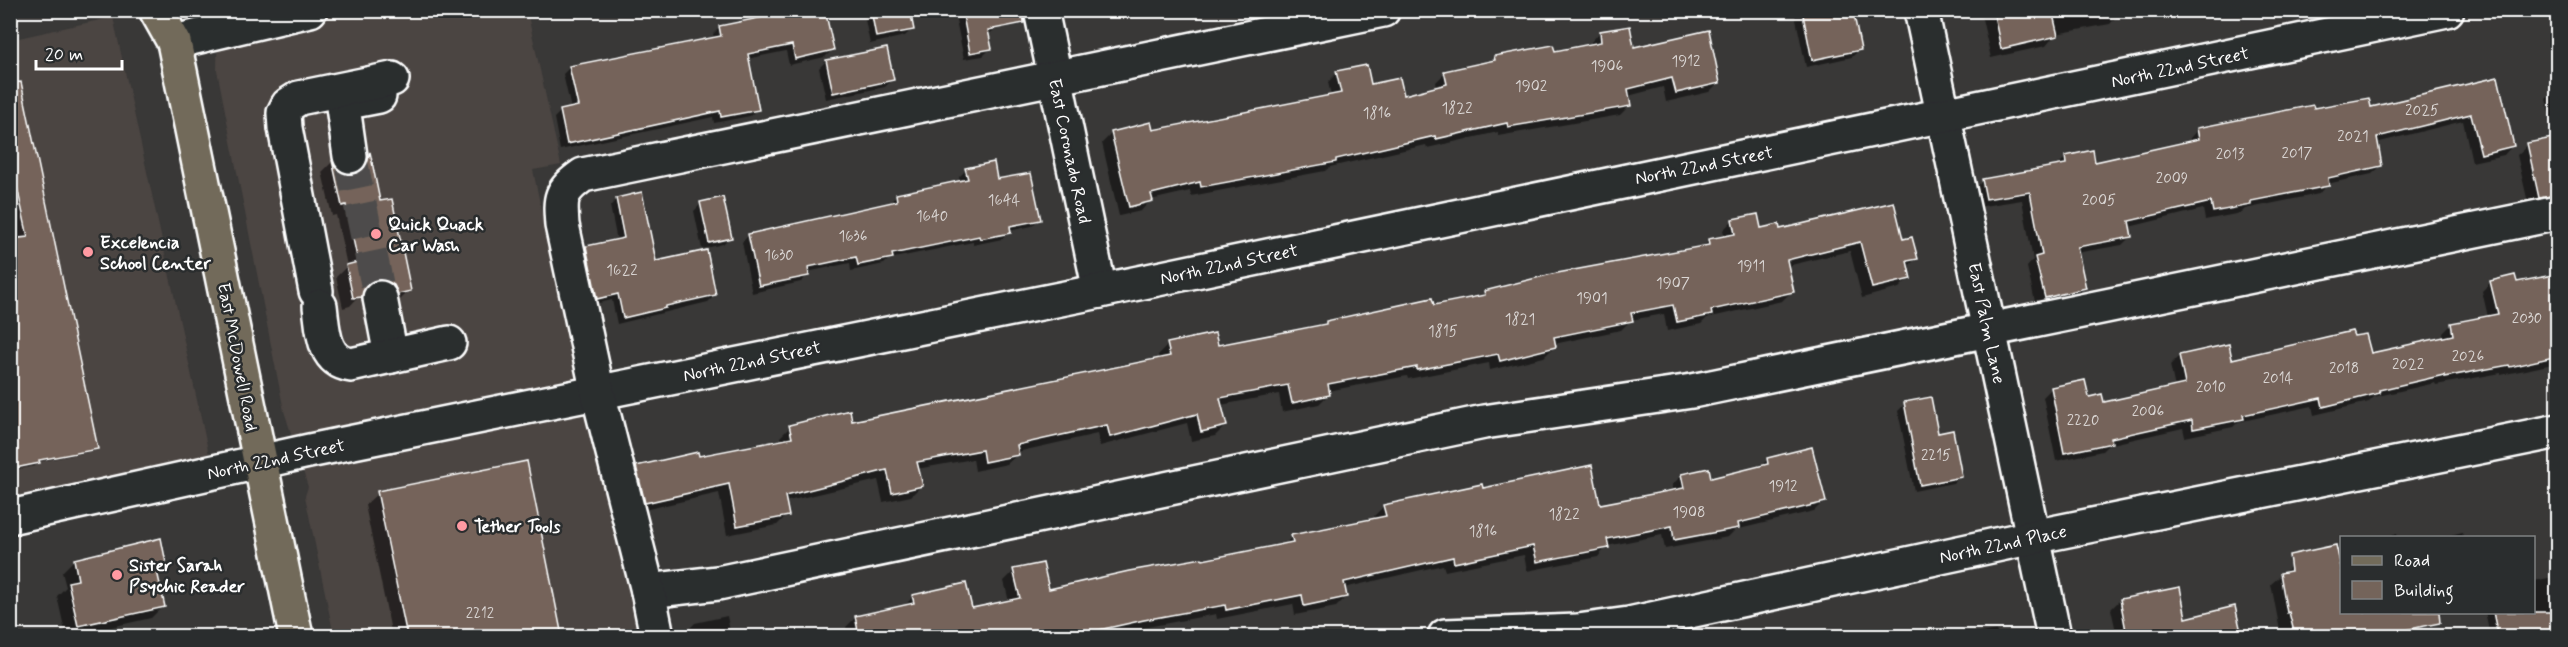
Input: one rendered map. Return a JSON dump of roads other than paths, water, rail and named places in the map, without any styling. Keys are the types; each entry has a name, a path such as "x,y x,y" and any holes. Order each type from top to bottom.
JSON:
{"main road":[{"name":"East McDowell Road","path":"156,10 174,42 296,636"},
{"name":"East McDowell Road","path":"174,42 181,10"}],"street":[{"path":"174,42 310,10"},
{"name":"East Coronado Road","path":"1041,10 1100,291"},
{"path":"657,636 648,591 598,393 562,225 560,199 571,184 583,175 1383,10"},
{"name":"East Palm Lane","path":"1921,10 1941,117 2054,636"},
{"name":"North 22nd Street","path":"10,517 259,462 1100,291 2446,10"},
{"path":"351,156 343,107 348,102 393,86 299,98 288,105 285,113 285,128 325,297 327,349 341,363 351,364 449,343"},
{"path":"648,591 718,583 1485,422 1692,391 2558,213"},
{"path":"380,298 391,356"},
{"name":"North 22nd Place","path":"1445,636 1578,631 1629,624 2033,537 2558,431"}],"tunnel":[{"path":"350,156 380,298"}],"place":[{"name":"Quick Quack Car Wash","path":"376,234"},
{"name":"Excelencia School Center","path":"88,252"},
{"name":"Tether Tools","path":"462,526"},
{"name":"Sister Sarah Psychic Reader","path":"117,575"}]}
